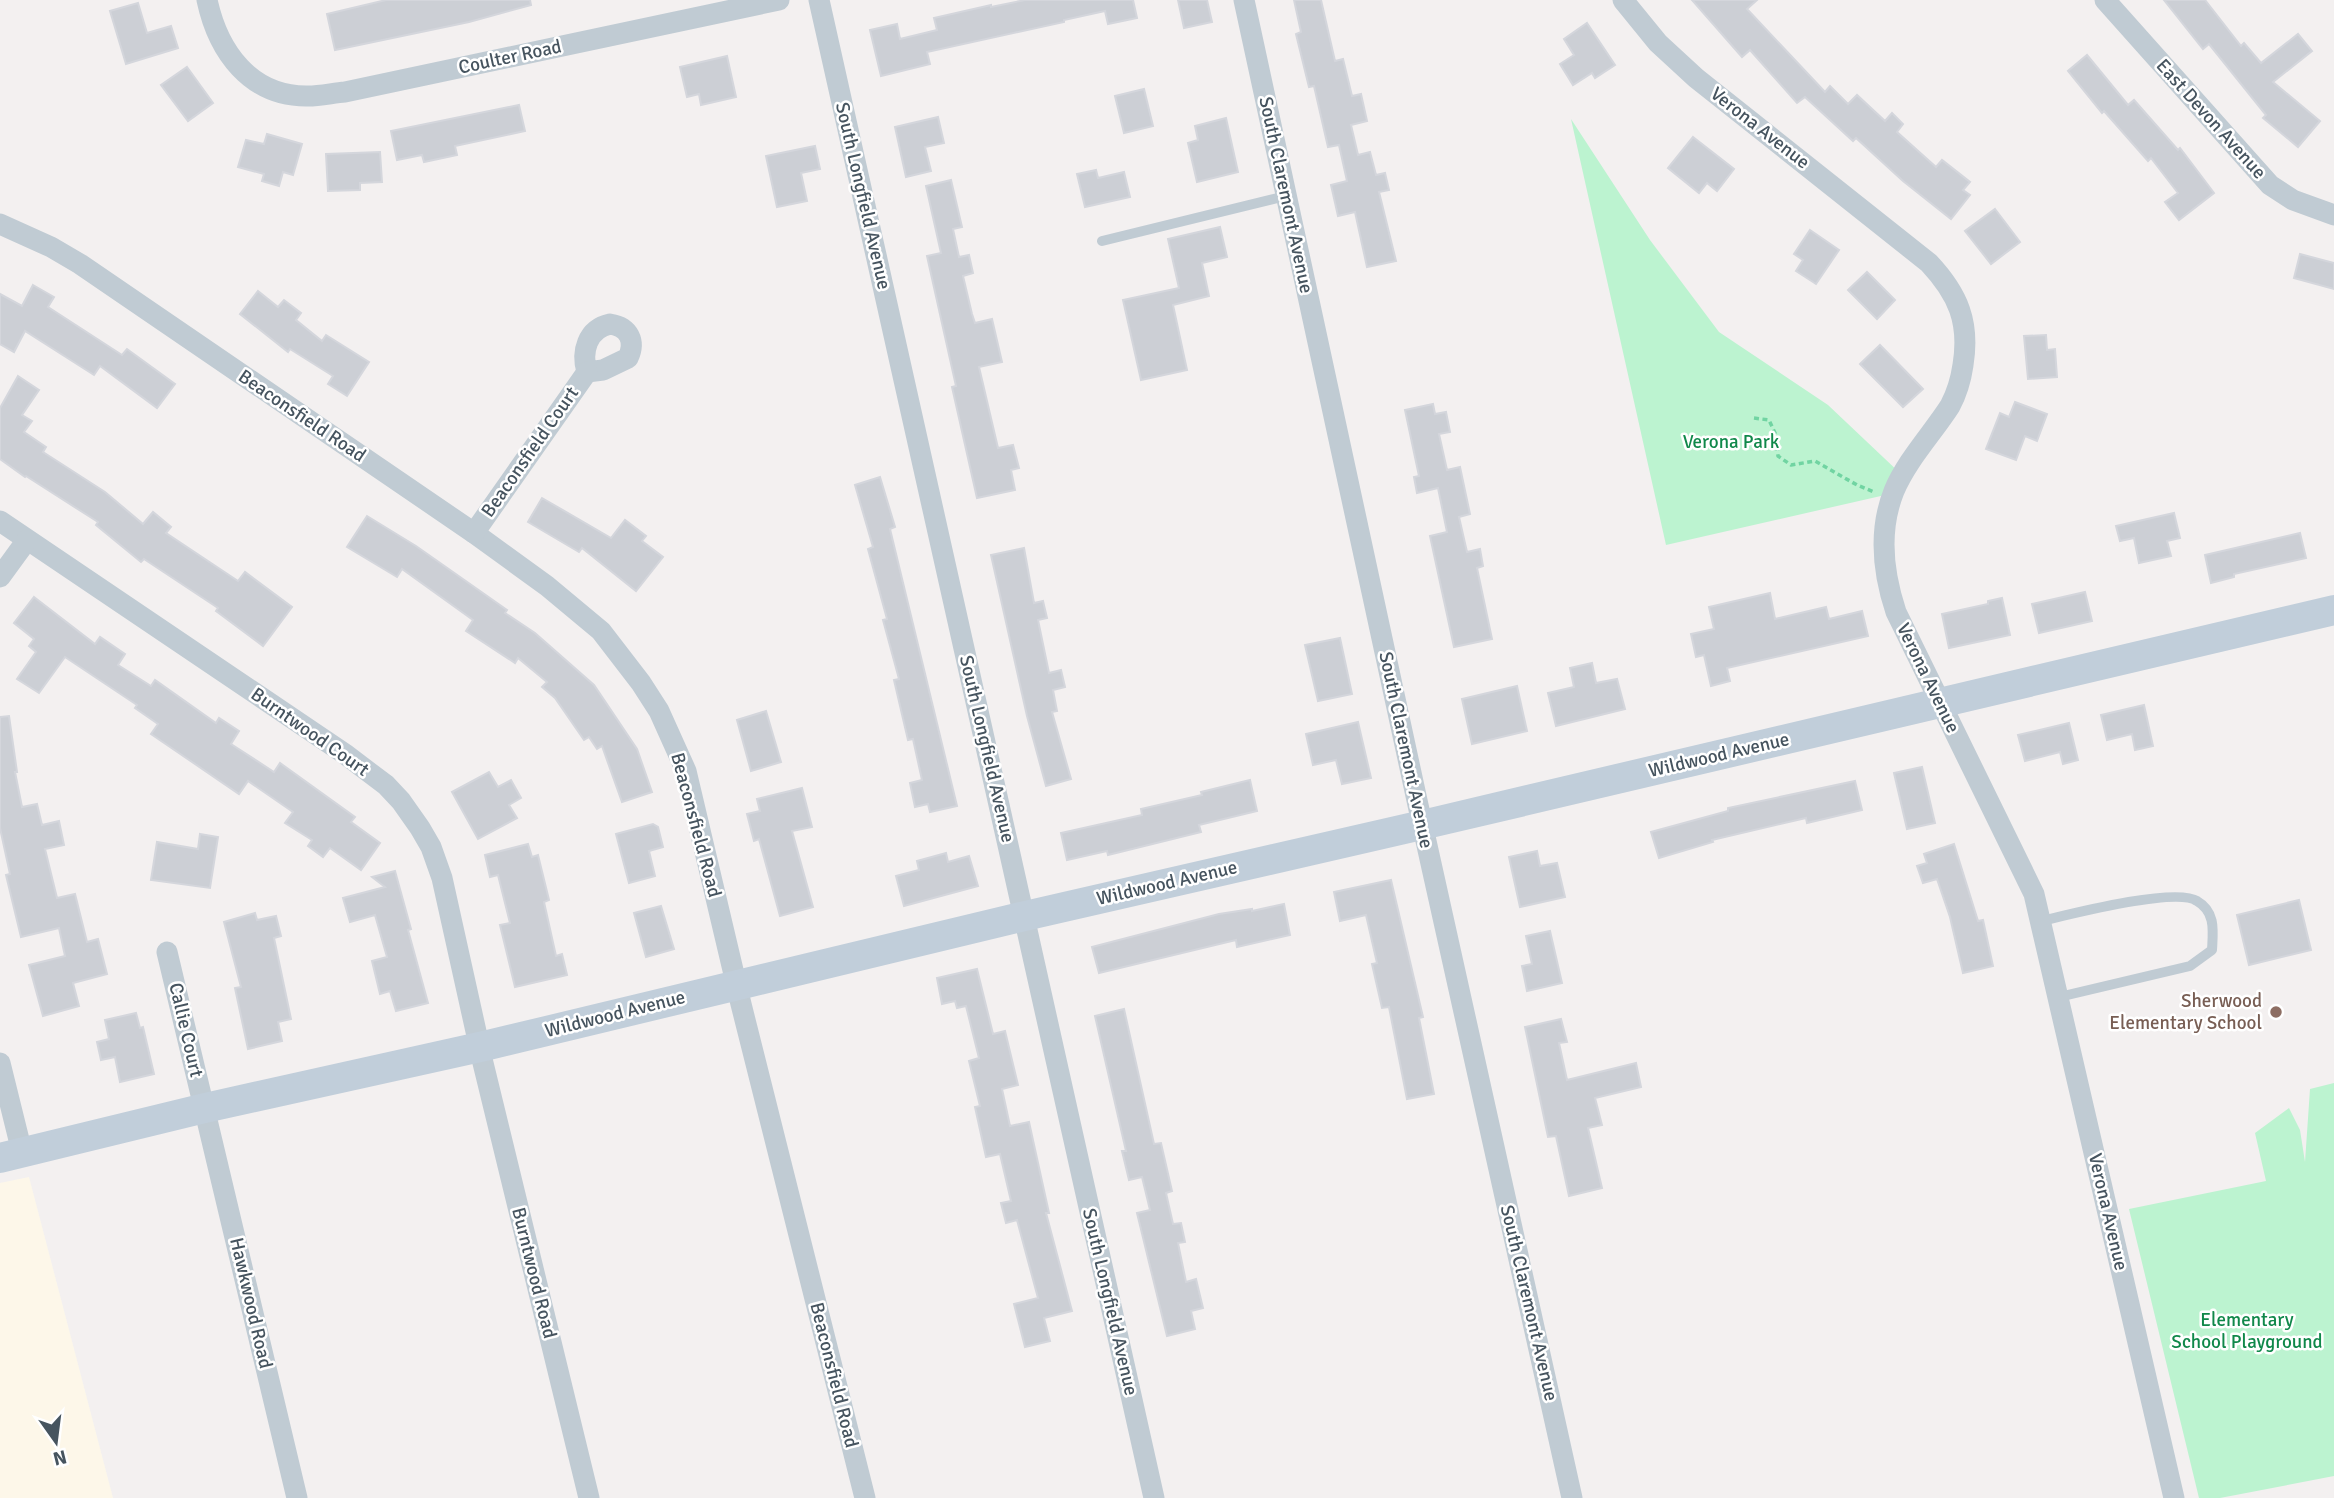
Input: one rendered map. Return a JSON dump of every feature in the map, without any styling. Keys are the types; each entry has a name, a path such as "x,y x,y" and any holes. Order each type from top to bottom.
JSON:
{"street":[{"name":"Coulter Road","path":"207,0 218,39 244,72 283,93 306,96 345,92 779,0"},
{"name":"South Longfield Avenue","path":"819,0 1154,1498"},
{"name":"South Claremont Avenue","path":"1244,0 1422,825 1572,1498"},
{"name":"Verona Avenue","path":"1623,0 1658,43 1696,78 1929,263 1949,287 1960,308 1966,348 1961,380 1952,402 1902,475 1892,499 1884,532 1884,561 1888,587 1896,612 2034,894 2174,1498"},
{"name":"East Devon Avenue","path":"2105,0 2270,185 2293,200 2334,215"},
{"name":"Beaconsfield Road","path":"0,224 51,247 80,264 474,533 547,586 601,631 642,683 659,711 686,771 736,984 865,1498"},
{"name":"Beaconsfield Court","path":"474,533 587,372"},
{"name":"Burntwood Court","path":"0,521 115,596 345,754 386,785 401,801 420,828 442,878 480,1047"},
{"path":"0,577 27,540"},
{"name":"Wildwood Avenue","path":"11,1155 2334,610"},
{"name":"Callie Court","path":"167,952 205,1108"},
{"name":"Burntwood Road","path":"480,1047 589,1498"},
{"path":"0,1063 11,1155"},
{"name":"Hawkwood Road","path":"205,1108 296,1498"}],"lane":[{"path":"1102,241 1286,196"},
{"path":"2042,921 2185,895 2200,902 2214,923 2212,950 2190,966 2059,997"}],"path":[{"path":"1754,418 1769,421 1776,435 1779,456 1791,465 1815,461 1857,485 1892,499"}],"shaded area":[{"path":"29,1177 113,1498 0,1498 0,1183"}],"green space":[{"name":"Verona Park","path":"1571,119 1650,240 1719,332 1828,405 1902,475 1894,493 1666,545"},
{"name":"Elementary School Playground","path":"2334,1083 2334,1476 2220,1498 2199,1498 2129,1209 2266,1181 2255,1133 2289,1108 2300,1130 2305,1162 2310,1089"}],"building":[{"path":"386,0 530,0 531,5 469,22 335,50 327,14"},
{"path":"1025,0 1133,0 1137,18 1108,24 1105,11 1064,20 927,52 930,64 881,76 870,30 897,24 900,39 937,30 934,18"},
{"path":"1178,0 1207,0 1212,22 1184,28"},
{"path":"1294,0 1321,0 1335,61 1343,59 1352,96 1361,94 1367,121 1351,125 1358,155 1370,152 1376,175 1385,173 1389,190 1379,192 1396,261 1367,267 1355,212 1338,216 1331,185 1347,181 1339,145 1328,147 1314,86 1309,87 1296,34 1301,32"},
{"path":"1692,0 1757,0 1747,9 1825,92 1830,86 1848,104 1857,95 1885,121 1892,113 1903,124 1897,132 1936,167 1942,160 1970,182 1963,190 1970,195 1951,219 1903,181 1856,138 1853,141 1805,97 1797,103 1750,50 1742,57"},
{"path":"2164,0 2205,0 2241,46 2244,43 2261,63 2298,34 2312,51 2273,82 2320,121 2298,147 2263,118 2266,115 2209,44 2203,49"},
{"path":"138,3 147,33 171,26 178,48 126,64 110,11"},
{"path":"1587,23 1615,65 1595,78 1592,73 1573,85 1560,64 1574,55 1564,39"},
{"path":"2087,55 2128,105 2134,100 2178,150 2180,148 2214,193 2179,220 2165,202 2178,193 2151,158 2148,161 2104,111 2102,113 2068,71"},
{"path":"727,56 736,97 701,105 699,94 687,97 680,67"},
{"path":"187,67 213,103 188,121 161,85"},
{"path":"1144,89 1153,126 1124,133 1115,96"},
{"path":"519,105 525,131 455,146 457,155 424,162 422,155 397,160 391,131"},
{"path":"938,117 944,143 925,147 931,171 906,177 895,127"},
{"path":"1226,118 1238,172 1197,182 1188,143 1198,140 1195,126"},
{"path":"267,134 302,144 293,175 283,172 279,186 262,181 264,174 238,167 246,140 264,144"},
{"path":"1693,137 1734,169 1717,191 1707,183 1699,193 1668,168"},
{"path":"815,146 820,169 801,173 807,201 777,207 766,156"},
{"path":"380,152 382,182 360,183 360,190 328,191 326,154"},
{"path":"1096,170 1098,178 1124,172 1130,197 1085,207 1077,174"},
{"path":"951,180 962,227 953,229 959,257 969,255 973,273 963,276 972,314 975,323 992,319 1002,362 979,367 998,448 1013,445 1019,468 1011,470 1015,490 977,498 927,256 941,253 926,186"},
{"path":"1995,209 2020,242 1991,264 1965,231"},
{"path":"1220,227 1227,257 1202,263 1209,296 1173,305 1187,370 1141,380 1123,300 1179,288 1168,239"},
{"path":"1810,230 1839,250 1816,284 1796,271 1803,260 1794,254"},
{"path":"2300,254 2334,263 2334,289 2294,278"},
{"path":"1867,272 1895,300 1877,319 1848,290"},
{"path":"33,285 54,297 48,307 122,355 127,349 175,384 157,408 100,366 94,375 25,331 14,352 0,344 0,294 22,306"},
{"path":"258,291 278,307 284,300 301,313 296,320 322,341 326,335 369,362 347,396 328,384 333,376 290,349 288,352 240,314"},
{"path":"2046,335 2047,350 2055,349 2057,377 2028,379 2024,336"},
{"path":"1880,345 1923,389 1903,407 1860,364"},
{"path":"18,376 39,390 22,415 32,421 24,432 46,447 43,452 105,492 143,524 153,512 171,527 166,533 238,581 245,572 292,607 263,646 216,611 218,608 144,559 141,562 96,525 98,522 0,459 0,408"},
{"path":"2015,402 2047,414 2037,441 2025,436 2016,460 1986,449 2000,413 2009,417"},
{"path":"1433,404 1435,414 1446,412 1450,432 1439,434 1447,470 1460,467 1470,514 1459,517 1467,552 1480,549 1483,566 1477,568 1492,639 1454,647 1430,536 1447,532 1438,488 1417,493 1414,477 1419,476 1405,410"},
{"path":"880,477 895,527 890,529 957,806 930,812 928,804 915,807 910,783 922,780 913,739 908,740 894,680 899,679 883,620 887,619 868,549 873,547 855,485"},
{"path":"542,498 611,538 625,520 646,536 642,541 663,557 636,591 582,548 579,552 528,522"},
{"path":"2174,513 2180,538 2167,541 2171,556 2139,563 2134,538 2120,541 2116,526"},
{"path":"367,516 416,546 507,610 505,613 535,633 594,685 637,749 652,792 622,802 602,746 597,749 589,737 584,740 555,698 542,687 547,682 518,658 515,663 466,631 473,620 402,569 397,577 347,547"},
{"path":"2300,533 2306,558 2234,574 2234,577 2211,583 2205,555"},
{"path":"1024,548 1034,603 1043,601 1047,618 1038,620 1049,673 1061,670 1065,687 1053,690 1057,711 1052,712 1071,779 1046,786 1027,716 991,555"},
{"path":"2085,592 2092,621 2039,633 2032,604"},
{"path":"1770,593 1775,619 1826,607 1829,619 1862,611 1868,636 1727,668 1730,681 1711,686 1704,655 1696,657 1691,634 1714,629 1709,607"},
{"path":"34,597 95,644 100,637 125,654 118,665 151,686 155,680 216,723 219,718 239,731 231,744 274,772 280,763 355,817 351,822 380,843 361,870 330,848 323,857 308,846 312,840 285,823 293,812 248,781 239,794 151,734 158,724 135,708 137,705 65,657 39,693 17,679 36,652 29,646 34,639 14,623"},
{"path":"2002,598 2010,635 1949,648 1942,614 1988,604 1988,601"},
{"path":"1340,638 1352,694 1318,701 1305,645"},
{"path":"1592,663 1596,683 1617,679 1625,709 1556,726 1548,693 1574,687 1570,668"},
{"path":"1517,686 1527,731 1472,744 1462,699"},
{"path":"2144,705 2153,746 2135,750 2132,734 2107,740 2101,715"},
{"path":"766,711 781,762 751,771 737,720"},
{"path":"9,716 22,807 37,804 42,825 59,821 64,845 45,849 57,898 75,894 87,942 98,939 107,974 73,983 79,1006 43,1016 29,965 65,956 59,928 21,937 6,875 10,874 0,828 0,717"},
{"path":"1358,722 1371,778 1342,784 1336,760 1313,765 1306,734"},
{"path":"2069,723 2078,760 2063,764 2060,752 2025,761 2018,735"},
{"path":"1922,767 1935,823 1907,829 1894,773"},
{"path":"489,772 498,787 511,780 521,798 509,805 517,818 478,839 452,792"},
{"path":"1250,780 1257,811 1199,825 1201,832 1108,855 1107,851 1067,860 1061,833 1142,815 1141,809 1202,795 1201,792"},
{"path":"1855,781 1862,810 1807,823 1806,818 1712,840 1713,842 1659,858 1651,832 1728,811 1728,808"},
{"path":"802,788 812,827 792,831 813,907 780,916 759,839 754,841 747,814 760,811 757,799"},
{"path":"653,824 658,827 663,847 649,851 655,876 629,883 616,834"},
{"path":"200,834 218,837 210,888 151,880 157,842 198,849"},
{"path":"528,844 532,857 538,855 549,900 544,902 556,956 562,954 567,975 515,987 500,925 510,923 498,875 490,877 485,855"},
{"path":"1954,844 1978,921 1983,920 1993,966 1963,973 1950,917 1937,879 1923,883 1917,866 1927,863 1924,854"},
{"path":"1537,851 1540,866 1557,863 1565,897 1520,907 1509,857"},
{"path":"946,853 948,862 969,856 978,886 904,906 896,876 919,870 917,861"},
{"path":"395,871 428,1003 396,1011 390,991 380,994 372,961 387,957 375,915 350,922 343,898 385,887 372,877"},
{"path":"1391,880 1423,1017 1419,1018 1434,1094 1407,1099 1389,1007 1382,1008 1372,964 1377,963 1366,915 1340,921 1334,892"},
{"path":"2299,900 2311,950 2249,965 2237,915"},
{"path":"1284,904 1290,935 1237,947 1236,940 1099,973 1092,947 1219,914"},
{"path":"661,906 674,949 646,957 634,913"},
{"path":"255,913 257,920 276,916 281,936 274,938 291,1019 278,1022 282,1041 248,1049 235,988 241,987 224,922"},
{"path":"1550,931 1562,983 1527,991 1522,966 1532,964 1526,936"},
{"path":"977,969 993,1034 1005,1031 1018,1085 1002,1089 1010,1126 1029,1122 1049,1213 1046,1213 1072,1311 1044,1318 1050,1341 1025,1347 1014,1304 1038,1298 1017,1220 1006,1223 1001,1203 1011,1201 1000,1154 986,1157 975,1107 980,1106 969,1061 979,1058 966,1006 957,1008 955,1001 942,1004 937,978"},
{"path":"1124,1009 1154,1144 1161,1143 1172,1191 1166,1193 1173,1224 1181,1223 1185,1242 1178,1243 1186,1282 1196,1279 1203,1308 1191,1311 1195,1329 1167,1336 1137,1213 1150,1210 1142,1177 1129,1180 1122,1151 1126,1151 1095,1016"},
{"path":"136,1013 140,1028 143,1027 154,1074 120,1082 115,1057 101,1060 97,1042 109,1039 105,1020"},
{"path":"1561,1019 1567,1042 1559,1043 1567,1080 1636,1063 1641,1087 1595,1098 1602,1125 1588,1128 1602,1188 1569,1196 1556,1136 1548,1137 1525,1027"}],"place":[{"name":"Sherwood Elementary School","path":"2276,1012"}]}
